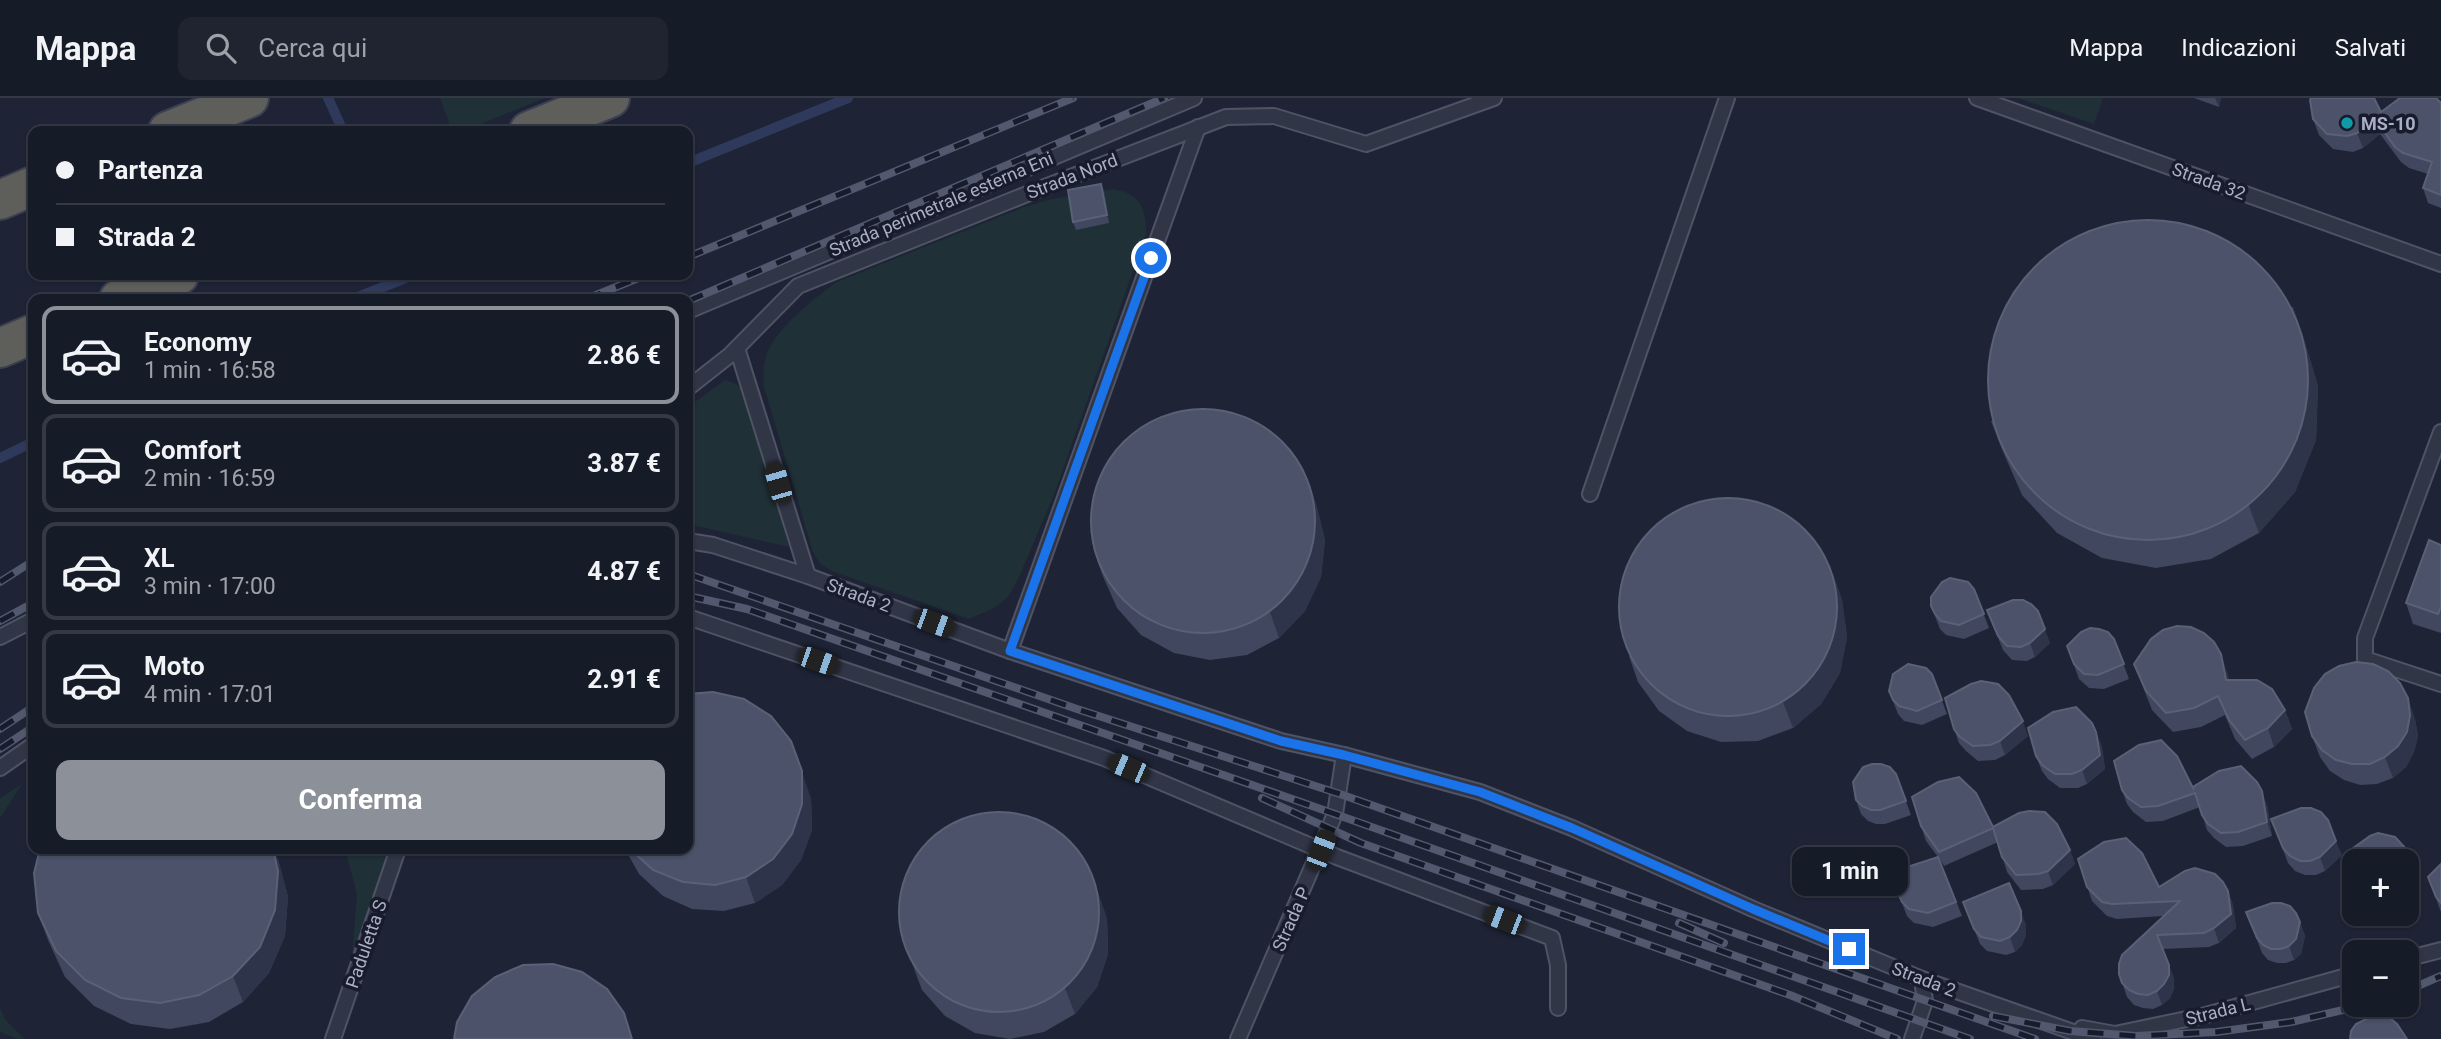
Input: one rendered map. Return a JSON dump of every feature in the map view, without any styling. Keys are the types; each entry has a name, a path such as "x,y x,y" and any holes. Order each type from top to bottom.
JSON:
{"highway":[{"path":"180,126 249,98"},
{"path":"542,126 610,98"},
{"path":"0,200 28,188"},
{"path":"132,294 166,280"},
{"path":"0,348 28,336"}],"lane":[{"name":"Strada perimetrale esterna Eni","path":"693,309 1194,98"},
{"name":"Strada Nord","path":"693,384 737,348 798,286 1226,117 1275,116 1366,144 1494,98"},
{"path":"1590,494 1727,98"},
{"name":"Strada 32","path":"1977,98 2441,264"},
{"path":"1010,651 1198,127"},
{"path":"737,348 808,576"},
{"path":"2441,432 2365,638 2365,659 2441,684"},
{"name":"Strada 2","path":"693,542 713,545 808,576 1010,651 1281,741 1480,792 1572,828 1753,909 1922,979 2093,1039"},
{"path":"693,619 1104,758 1321,850 1552,939 1559,965 1558,1008"},
{"path":"0,637 28,623"},
{"path":"0,768 28,748"},
{"name":"Strada P","path":"1238,1039 1335,814 1344,755"},
{"name":"Paduletta S","path":"333,1039 396,854"},
{"path":"2419,956 2441,950"},
{"name":"Strada L","path":"2039,1021 2115,1034 2206,1015 2342,977"},
{"path":"1912,1039 1925,1000 1922,979"}],"shaded area":[{"path":"440,98 545,98 475,126 450,126"},
{"path":"2018,98 2103,98 2094,124"},
{"path":"1113,189 1130,195 1140,204 1145,217 1146,234 1054,495 1008,597 994,608 969,619 832,571 820,564 813,552 764,387 766,358 774,340 809,303 837,282 1024,207 1052,199"},
{"path":"725,380 736,384 746,393 789,547 693,525 693,403"},
{"path":"22,784 0,818 0,798"},
{"path":"346,854 388,854 352,957 357,894"},
{"path":"0,1008 5,1019 24,1039 0,1032"}],"building":[{"path":"2311,98 2374,98 2381,112 2400,98 2436,98 2441,103 2441,195 2423,188 2432,162 2403,153 2395,147 2375,119 2357,133 2347,136 2327,134 2313,119"},
{"path":"1101,184 1107,215 1073,222 1068,190"},
{"path":"2132,220 2164,220 2195,227 2224,239 2250,256 2272,278 2289,304 2301,333 2308,364 2308,396 2301,427 2289,456 2272,482 2250,504 2224,521 2195,533 2164,540 2132,540 2101,533 2072,521 2046,504 2024,482 2007,456 1995,427 1988,396 1988,364 1995,333 2007,304 2024,278 2046,256 2072,239 2101,227"},
{"path":"1203,409 1246,418 1265,428 1282,442 1296,459 1306,478 1315,521 1306,564 1296,583 1282,600 1265,614 1246,624 1203,633 1160,624 1141,614 1124,600 1110,583 1100,564 1091,521 1100,478 1110,459 1124,442 1141,428 1160,418"},
{"path":"1728,498 1770,506 1789,516 1805,530 1819,546 1829,565 1837,607 1829,649 1819,668 1805,684 1789,698 1770,708 1728,716 1686,708 1667,698 1651,684 1637,668 1627,649 1619,607 1627,565 1637,546 1651,530 1667,516 1686,506"},
{"path":"2429,540 2441,545 2441,607 2438,614 2406,603"},
{"path":"1950,578 1968,582 1974,589 1984,614 1959,625 1941,621 1931,606 1931,597 1942,582"},
{"path":"2013,600 2023,600 2031,604 2038,611 2045,629 2030,643 2021,647 2007,646 1998,636 1987,610"},
{"path":"2177,626 2191,627 2214,642 2221,654 2226,680 2257,680 2272,689 2285,710 2268,728 2245,740 2229,720 2218,696 2194,708 2166,713 2146,691 2134,664 2151,639 2163,630"},
{"path":"2090,628 2108,632 2114,639 2124,664 2098,675 2084,674 2074,664 2067,646 2081,632"},
{"path":"2356,662 2373,664 2388,671 2400,683 2408,698 2410,715 2407,732 2398,746 2385,757 2370,764 2352,764 2336,760 2322,750 2312,736 2305,712 2314,688 2325,674 2339,666"},
{"path":"1908,664 1926,668 1932,674 1942,700 1917,711 1899,706 1893,700 1889,691 1893,674"},
{"path":"1981,681 1998,684 2009,695 2023,721 2000,741 1990,745 1973,746 1954,729 1945,698"},
{"path":"713,692 744,699 771,716 791,741 802,771 802,804 792,834 773,859 746,877 715,885 683,882 653,870 635,854 693,854 693,694"},
{"path":"2076,707 2092,723 2100,755 2082,770 2072,774 2055,774 2042,765 2036,756 2028,728 2053,712"},
{"path":"2161,740 2177,756 2194,790 2193,787 2219,771 2241,766 2262,791 2267,822 2238,832 2221,833 2208,824 2202,815 2195,793 2158,806 2141,807 2128,798 2122,790 2114,761 2139,745"},
{"path":"1872,764 1890,767 1896,774 1906,801 1880,810 1871,810 1856,800 1853,782 1863,767"},
{"path":"1959,777 1976,793 1993,827 2019,813 2045,812 2057,824 2070,850 2048,871 2016,875 2002,857 1993,828 1939,852 1921,826 1912,797 1938,782"},
{"path":"2301,808 2321,812 2328,820 2336,841 2320,857 2310,861 2300,861 2290,856 2283,848 2271,819"},
{"path":"999,812 1037,820 1070,841 1091,874 1099,912 1091,950 1070,983 1037,1004 999,1012 961,1004 928,983 907,950 899,912 907,874 928,841 961,820"},
{"path":"2378,833 2395,837 2406,849 2352,849"},
{"path":"2126,838 2142,853 2159,887 2195,868 2215,874 2228,891 2231,914 2214,928 2204,933 2157,935 2169,965 2169,975 2157,991 2148,995 2129,990 2122,983 2119,964 2122,955 2180,901 2112,904 2102,902 2087,887 2078,859 2104,842"},
{"path":"39,854 274,854 278,871 275,910 260,947 233,976 199,995 160,1003 121,998 85,980 56,951 38,913 34,873"},
{"path":"1938,857 1956,902 1928,913 1909,909 1898,893 1898,883 1903,874 1910,866"},
{"path":"2441,864 2441,903 2428,877"},
{"path":"2009,883 2021,911 2017,930 2000,941 1981,937 1974,929 1963,902"},
{"path":"2272,903 2290,906 2300,922 2296,939 2281,949 2271,949 2263,945 2257,938 2246,912"},
{"path":"553,964 582,972 607,989 624,1013 632,1039 454,1039 457,1022 472,996 495,977 523,965"},
{"path":"2370,1017 2390,1018 2407,1039 2350,1039 2356,1024"}],"waterway":[{"path":"328,98 341,126"},
{"path":"693,161 848,98"},
{"path":"366,294 400,280"},
{"path":"0,458 28,444"}],"railway":[{"path":"693,255 1073,98"},
{"path":"693,299 1164,98"},
{"path":"598,294 634,280"},
{"path":"0,582 28,564"},
{"path":"693,576 1077,709 1340,794 2035,1039"},
{"path":"693,597 747,609 1970,1039"},
{"path":"0,621 28,606"},
{"path":"0,729 28,710"},
{"path":"0,749 28,730"},
{"path":"1262,798 1361,843 1790,995 1897,1039"},
{"path":"1679,923 1724,943"},
{"path":"2419,985 2441,976"},
{"path":"1993,1016 2070,1031 2136,1036 2216,1032 2291,1022 2342,1010"}],"place":[{"name":"MS-10","path":"2347,123"}],"route":[{"path":"1151,258 1010,651 1281,741 1480,792 1572,828 1849,949"}]}
